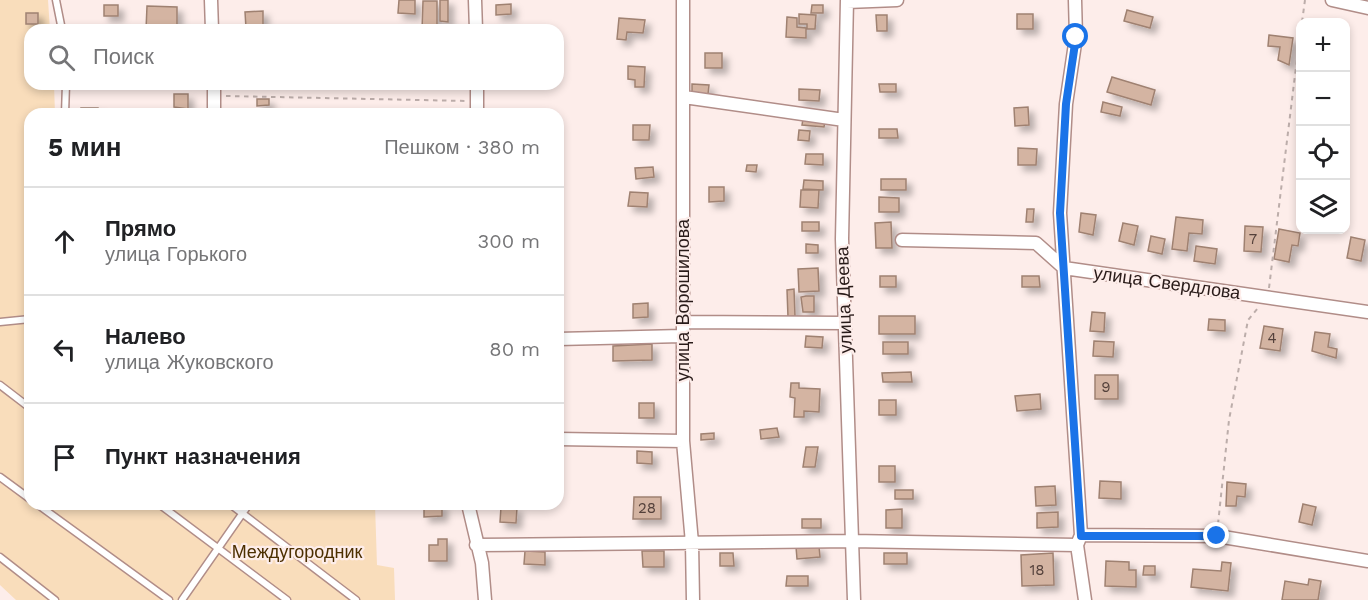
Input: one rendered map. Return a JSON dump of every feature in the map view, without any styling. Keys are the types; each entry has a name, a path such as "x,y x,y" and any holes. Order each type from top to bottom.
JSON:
{"street":[{"path":"211,0 212,24"},
{"path":"475,0 476,24"},
{"name":"улица Ворошилова","path":"683,0 683,441 692,543 693,600"},
{"path":"847,1 897,0"},
{"path":"1075,0 1076,37 1066,104 1060,213 1079,540 1085,600"},
{"path":"1332,0 1368,8"},
{"name":"улица Деева","path":"847,1 842,239 854,600"},
{"path":"214,90 214,108"},
{"path":"477,90 477,108"},
{"path":"684,97 844,120"},
{"path":"902,240 1036,243 1064,268"},
{"name":"улица Свердлова","path":"1064,268 1368,312"},
{"path":"682,322 845,323"},
{"path":"564,339 682,336"},
{"path":"564,439 683,441"},
{"path":"469,510 482,563 485,600"},
{"path":"476,545 1079,540 1217,536 1368,561"}],"lane":[{"path":"56,0 61,24"},
{"path":"65,108 66,90"},
{"path":"0,322 24,320"},
{"path":"0,385 24,403"},
{"path":"0,477 24,495"},
{"path":"45,510 169,600"},
{"path":"167,510 287,600"},
{"path":"238,510 356,600"},
{"path":"182,600 245,510"},
{"path":"0,557 55,600"}],"path":[{"path":"1303,18 1305,0"},
{"path":"214,90 477,108"}],"green space":[{"name":"Междугородник","path":"0,0 48,0 50,24 24,24 24,90 54,90 55,108 24,108 24,510 375,510 377,565 394,568 395,600 16,600 0,585"}],"building":[{"path":"399,0 415,0 415,14 398,13"},
{"path":"440,0 448,0 448,22 440,21"},
{"path":"423,1 437,1 437,24 422,24"},
{"path":"511,4 511,14 496,15 496,5"},
{"path":"104,5 118,5 118,16 104,16"},
{"path":"812,5 823,5 823,13 811,13"},
{"path":"147,6 177,7 177,24 146,24"},
{"path":"1127,10 1153,17 1150,28 1124,21"},
{"path":"263,11 263,24 246,24 245,12"},
{"path":"26,13 38,13 38,24 26,24"},
{"path":"799,14 816,15 815,29 807,29 807,24 799,24"},
{"path":"1017,14 1033,14 1033,29 1017,29"},
{"path":"876,15 887,15 887,31 877,31"},
{"path":"787,17 797,18 797,27 806,28 806,38 786,37"},
{"path":"619,18 645,20 643,33 627,32 626,40 617,39"},
{"path":"1269,35 1293,38 1289,65 1278,60 1280,47 1268,46"},
{"path":"705,53 722,53 722,68 705,68"},
{"path":"628,66 645,67 644,87 635,87 635,80 628,79"},
{"path":"1112,77 1155,90 1151,105 1107,92"},
{"path":"692,84 709,85 708,94 692,93"},
{"path":"879,84 896,84 896,92 880,92"},
{"path":"799,89 820,90 819,101 799,100"},
{"path":"174,94 188,94 188,108 174,107"},
{"path":"257,99 269,99 269,105 257,106"},
{"path":"1103,102 1122,107 1120,116 1101,112"},
{"path":"1028,107 1029,125 1015,126 1014,108"},
{"path":"803,119 825,121 824,127 802,125"},
{"path":"633,125 650,125 649,140 633,140"},
{"path":"879,129 897,129 898,138 879,138"},
{"path":"799,130 810,131 809,141 798,140"},
{"path":"1018,148 1037,149 1036,165 1018,165"},
{"path":"806,154 823,154 823,165 805,164"},
{"path":"747,165 757,165 756,172 746,171"},
{"path":"653,167 654,177 636,179 635,168"},
{"path":"881,179 906,179 906,190 881,190"},
{"path":"804,180 823,181 823,190 803,189"},
{"path":"709,187 724,187 724,201 709,202"},
{"path":"801,190 819,190 818,208 800,207"},
{"path":"630,192 648,193 647,207 628,206"},
{"path":"879,197 899,198 899,212 879,212"},
{"path":"1027,209 1034,209 1033,222 1026,222"},
{"path":"1081,213 1096,215 1093,235 1079,232"},
{"path":"1176,217 1203,220 1202,234 1189,233 1187,251 1172,249"},
{"path":"802,222 819,222 819,231 802,231"},
{"path":"891,222 892,248 876,248 875,223"},
{"path":"1123,223 1138,226 1134,245 1119,241"},
{"path":"1245,226 1263,227 1261,252 1244,251"},
{"path":"1279,229 1300,234 1298,246 1292,245 1289,262 1274,259"},
{"path":"1151,236 1165,239 1162,254 1148,251"},
{"path":"1351,237 1365,240 1361,261 1347,258"},
{"path":"806,244 818,245 818,253 806,253"},
{"path":"1196,246 1217,249 1215,264 1194,261"},
{"path":"818,268 819,291 799,292 798,269"},
{"path":"880,276 896,276 896,287 880,287"},
{"path":"1022,276 1039,276 1040,287 1022,287"},
{"path":"794,289 795,316 788,317 787,290"},
{"path":"814,296 814,312 803,312 801,297"},
{"path":"648,303 648,317 633,318 633,304"},
{"path":"1092,312 1105,313 1104,332 1090,331"},
{"path":"879,316 915,316 915,334 879,334"},
{"path":"1209,319 1225,320 1225,331 1208,330"},
{"path":"1264,326 1283,329 1280,351 1260,348"},
{"path":"1315,332 1330,334 1328,347 1337,349 1336,358 1312,351"},
{"path":"806,336 823,337 822,348 805,347"},
{"path":"1094,341 1114,342 1113,357 1093,356"},
{"path":"883,342 908,342 908,354 883,354"},
{"path":"652,344 652,360 613,361 613,346"},
{"path":"911,372 912,382 883,382 882,373"},
{"path":"1095,375 1118,375 1118,399 1095,399"},
{"path":"791,383 799,383 799,388 820,389 819,412 804,411 804,417 794,417 795,398 790,397"},
{"path":"1040,394 1041,409 1017,411 1015,396"},
{"path":"879,400 896,400 896,415 879,415"},
{"path":"639,403 654,403 654,418 639,418"},
{"path":"777,428 779,437 761,439 760,430"},
{"path":"714,433 714,439 701,440 701,434"},
{"path":"806,447 818,447 815,467 803,467"},
{"path":"637,451 652,452 652,464 637,463"},
{"path":"879,466 895,466 895,482 879,482"},
{"path":"1100,481 1121,482 1121,499 1099,498"},
{"path":"1227,482 1246,484 1245,497 1237,496 1236,506 1226,506"},
{"path":"1055,486 1056,505 1036,506 1035,487"},
{"path":"895,490 913,490 913,499 895,499"},
{"path":"634,497 661,497 661,519 633,519"},
{"path":"1303,504 1316,507 1312,525 1299,522"},
{"path":"902,509 902,528 886,528 886,510"},
{"path":"424,510 442,510 442,516 424,517"},
{"path":"501,510 517,510 516,523 500,522"},
{"path":"1058,512 1058,527 1037,528 1037,513"},
{"path":"802,519 821,519 821,528 802,528"},
{"path":"438,539 447,539 447,561 429,561 429,545 438,545"},
{"path":"819,546 820,557 797,559 796,547"},
{"path":"525,551 545,552 545,565 524,564"},
{"path":"642,551 664,551 664,567 643,567"},
{"path":"720,553 733,553 734,566 720,566"},
{"path":"884,553 907,553 907,564 884,564"},
{"path":"1053,553 1054,585 1022,586 1021,555"},
{"path":"1106,561 1129,562 1129,570 1136,570 1136,587 1105,586"},
{"path":"1222,562 1231,563 1228,591 1191,587 1193,569 1221,571"},
{"path":"1144,566 1155,566 1155,575 1143,575"},
{"path":"787,576 808,576 808,586 786,586"},
{"path":"1309,579 1321,581 1318,600 1282,600 1285,581 1308,585"}],"route":[{"path":"1076,37 1066,104 1060,213 1081,536 1217,536"}]}
